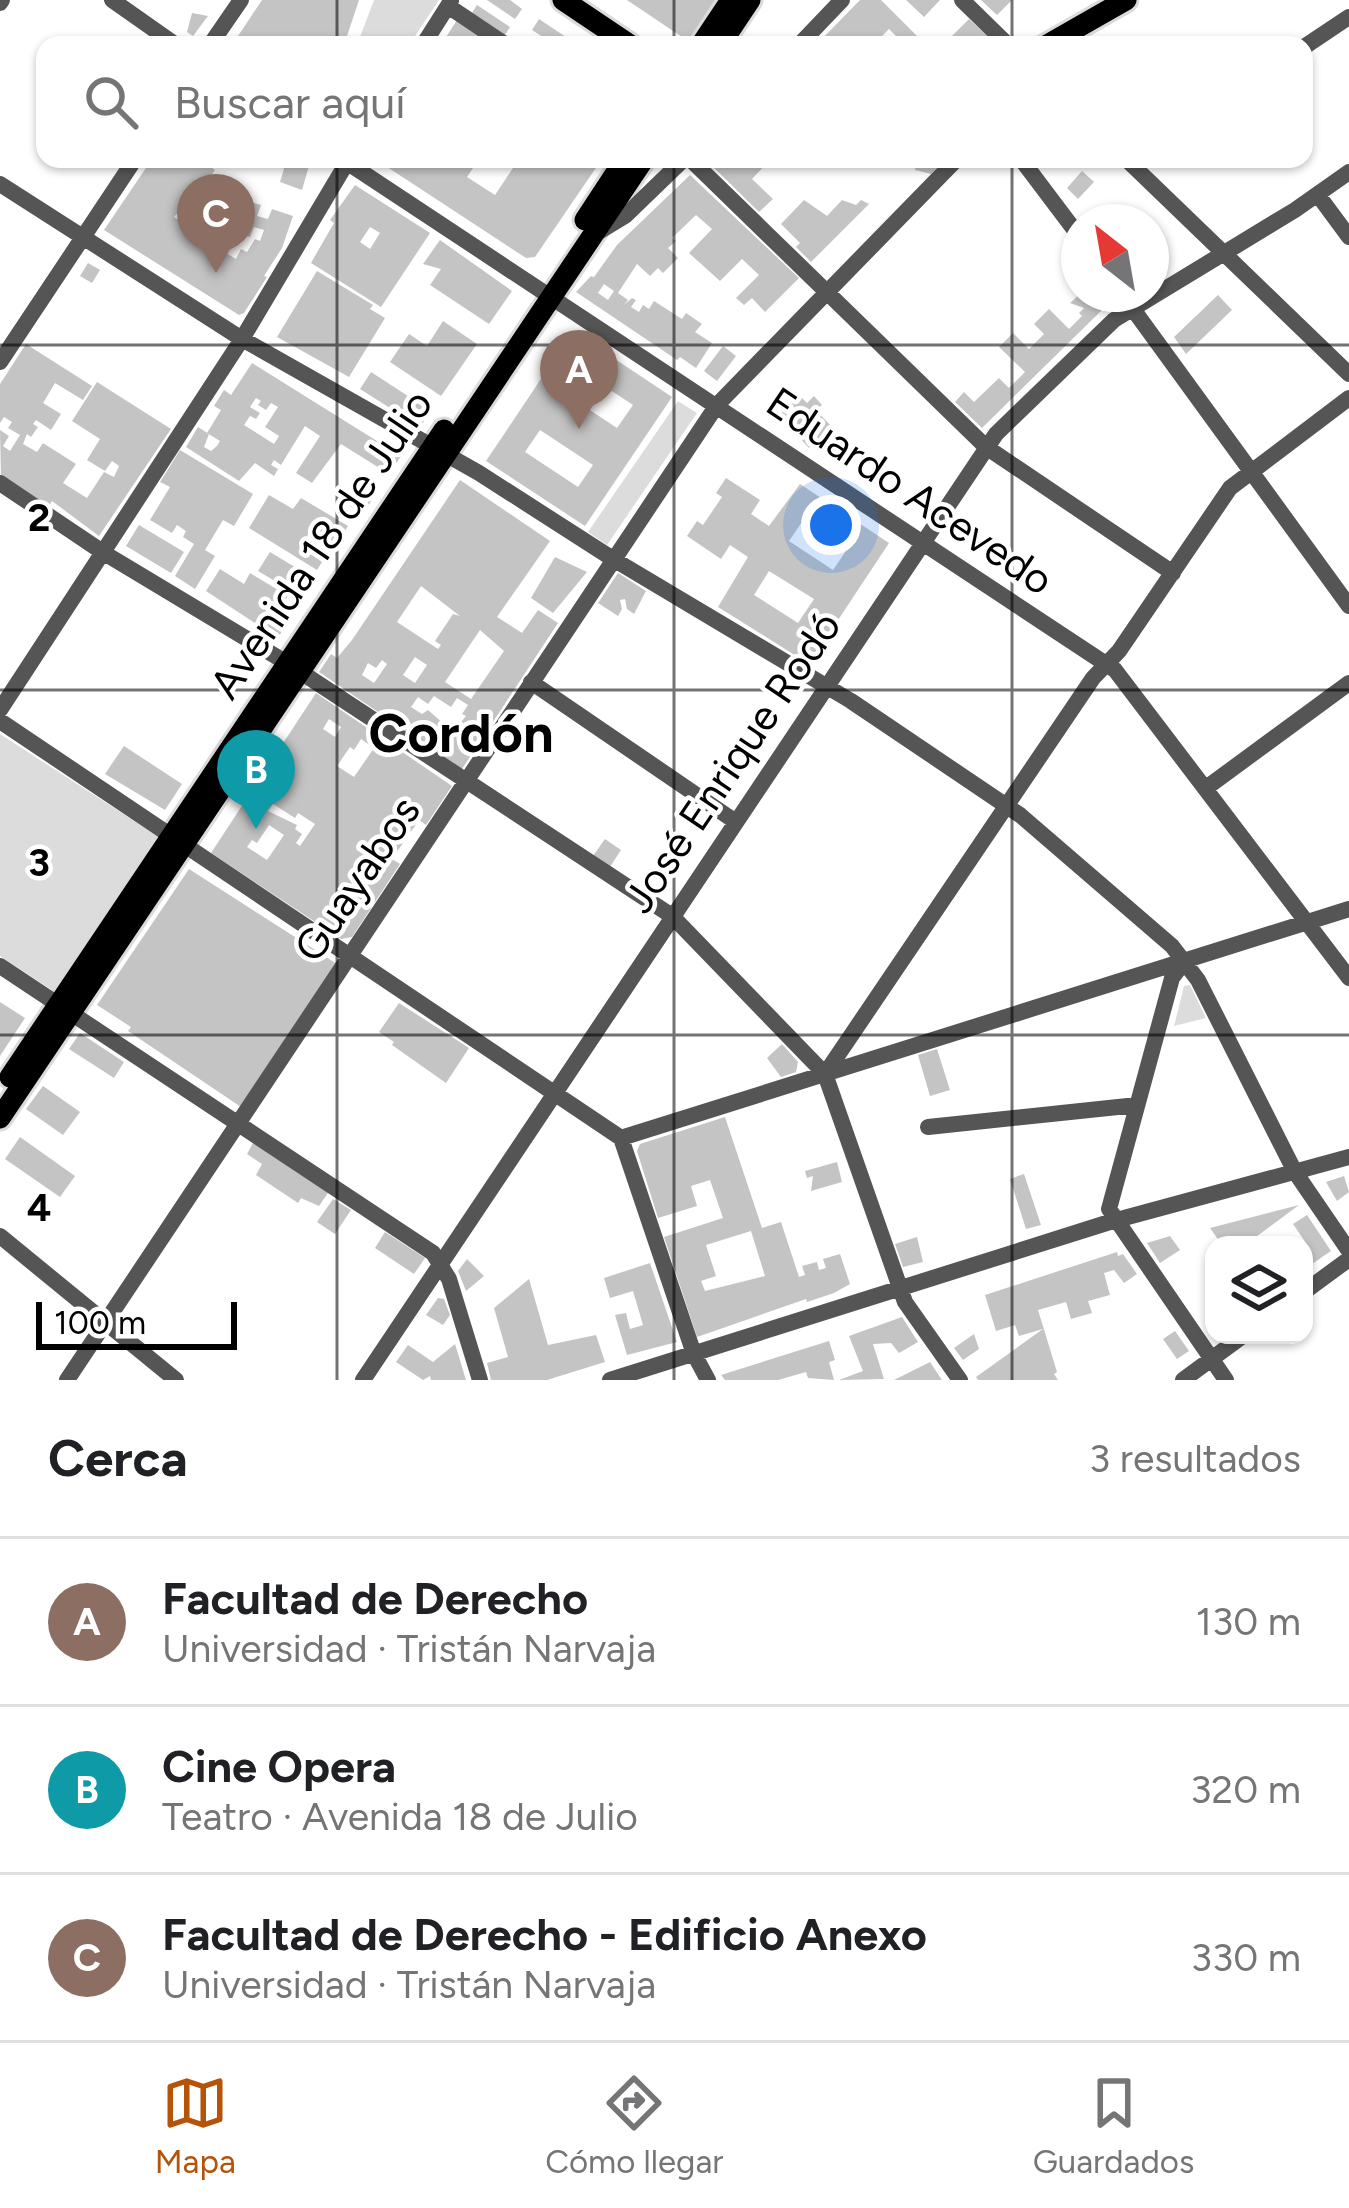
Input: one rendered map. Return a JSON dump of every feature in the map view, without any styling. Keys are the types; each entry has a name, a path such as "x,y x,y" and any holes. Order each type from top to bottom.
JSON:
{"main road":[{"path":"563,0 617,36"},
{"path":"707,36 731,0"},
{"path":"726,36 750,0"},
{"path":"1063,36 1126,0"},
{"name":"Avenida 18 de Julio","path":"0,1118 65,1009 545,293 621,168"},
{"name":"Avenida 18 de Julio","path":"545,293 638,168"},
{"name":"Avenida 18 de Julio","path":"0,1092 65,1009"}],"street":[{"path":"112,0 163,36"},
{"path":"216,36 241,0"},
{"path":"808,36 842,0"},
{"path":"962,0 999,36"},
{"path":"428,36 450,3 494,36"},
{"path":"1313,41 1349,17"},
{"path":"0,362 129,168"},
{"path":"0,710 242,339 341,168"},
{"name":"Eduardo Acevedo","path":"358,168 1107,664 1121,676 1349,978"},
{"name":"Avenida 18 de Julio","path":"591,237 625,216 677,168"},
{"path":"696,168 986,447 1173,573"},
{"name":"Guayabos","path":"67,1380 717,405 948,168"},
{"path":"1028,168 1061,212"},
{"path":"1136,168 1349,374"},
{"name":"José Enrique Rodó","path":"1169,280 1225,252 1349,172"},
{"path":"0,184 242,339 826,685 1006,805 1172,946 1198,980 1295,1172 1349,1255 1313,1285"},
{"path":"1318,195 1349,238"},
{"name":"José Enrique Rodó","path":"363,1380 986,447 1116,312"},
{"path":"1135,312 1349,606"},
{"path":"825,1074 1093,678 1230,488 1349,398"},
{"path":"0,483 104,554 294,668 672,916 825,1074 901,1290 960,1380"},
{"path":"531,682 736,822"},
{"path":"1206,788 1349,683"},
{"path":"0,721 621,1138 694,1354 708,1380"},
{"path":"621,1138 1349,909"},
{"path":"1184,961 1172,978 1109,1209 1226,1380"},
{"path":"0,966 434,1253 443,1263 480,1380"},
{"path":"928,1127 1137,1105"},
{"path":"610,1380 1113,1221 1349,1157"},
{"path":"0,1236 176,1380"},
{"path":"1183,1380 1232,1344"}],"shaded area":[{"path":"374,0 439,0 415,36 360,36"},
{"path":"678,401 697,413 607,545 588,532"},
{"path":"0,734 159,837 55,992 0,956"},
{"path":"1190,985 1206,1018 1174,1026 1184,986"}],"building":[{"path":"262,0 359,0 347,36 238,36"},
{"path":"487,0 510,0 522,9 515,19"},
{"path":"627,0 715,0 691,36 681,36"},
{"path":"860,0 881,0 917,36 896,36 889,29 882,36 825,36"},
{"path":"906,0 940,0 924,17"},
{"path":"981,0 1012,0 997,15"},
{"path":"477,5 510,27 500,36 470,16"},
{"path":"192,13 208,16 193,36 187,32"},
{"path":"539,19 564,36 541,36 532,30"},
{"path":"969,19 987,36 952,36"},
{"path":"457,20 481,36 447,36"},
{"path":"146,168 212,168 205,185 232,196 228,210 236,212 240,199 261,205 257,216 268,219 272,209 293,216 267,277 239,315 104,230","holes":["191,198 210,209 214,202 220,204 216,213 209,211 201,221 194,216 188,226 174,217","226,215 234,217 230,231 250,237 254,227 264,230 260,241 255,239 247,252 241,249 236,259 193,233 201,221 222,228"]},
{"path":"308,168 302,190 280,182 284,169"},
{"path":"389,168 473,168 467,177 495,195 513,168 596,168 535,257 526,258"},
{"path":"714,168 762,168 752,179 773,199 759,212"},
{"path":"1082,171 1094,182 1078,199 1067,188"},
{"path":"690,175 799,278 765,312 752,298 744,305 736,298 759,275 742,259 720,281 689,253 712,229 696,215 672,238 676,241 668,248 678,258 663,273 658,268 650,276 637,264 618,293 628,300 624,305 632,298 636,300 631,307 639,312 654,301 682,319 686,313 702,324 695,332 712,343 696,368 576,292 594,277 617,245","holes":["604,284 614,291 608,300 598,293"]},
{"path":"355,185 430,233 381,307 311,263 334,223 330,220","holes":["370,227 380,233 370,249 360,242"]},
{"path":"804,200 827,216 842,200 869,204 811,262 781,224"},
{"path":"440,240 512,291 489,324 430,285 441,269 423,264"},
{"path":"88,263 100,270 92,283 80,276"},
{"path":"317,271 373,305 370,309 385,318 349,377 277,337"},
{"path":"1218,295 1232,310 1186,354 1174,337"},
{"path":"1049,309 1069,329 1082,316 1079,313 1100,312 982,428 955,402 964,392 974,402 999,378 1009,388 1025,372 999,347 1013,333 1029,349 1044,334 1034,324"},
{"path":"443,321 477,344 441,396 390,362 409,334 427,346"},
{"path":"573,331 672,397 585,526 486,461","holes":["580,370 633,405 617,428 564,393","540,430 593,465 578,487 525,452"]},
{"path":"26,344 92,386 83,400 55,383 43,403 61,414 51,430 36,420 33,424 38,427 31,437 27,434 23,444 37,452 43,443 76,464 63,483 87,498 104,472 114,477 119,466 112,461 105,471 87,460 100,439 72,421 97,382 171,429 99,536 52,501 49,506 1,479 0,430 9,436 3,446 10,451 20,435 8,428 12,422 4,417 0,423 0,384"},
{"path":"723,346 736,356 717,381 704,371"},
{"path":"252,363 401,456 389,474 341,444 312,483 296,473 320,436 305,426 281,465 274,460 271,465 278,469 274,476 255,463 239,481 186,447 198,427 207,433 221,410 214,406 224,390 231,395","holes":["256,398 261,401 258,405 266,410 271,403 278,407 265,427 279,436 274,444 244,425 250,416 256,419 260,413 250,407","209,434 220,441 211,451 204,447"]},
{"path":"371,372 431,411 420,427 360,389"},
{"path":"800,396 807,403 814,396 822,405 816,410 831,426 809,448 779,415"},
{"path":"180,450 253,494 234,526 223,520 205,550 215,556 195,589 175,576 194,544 183,537 186,531 177,525 172,533 150,520 170,487 160,482"},
{"path":"726,478 760,500 751,514 769,526 800,484 889,543 809,664 718,607 748,557 730,545 721,559 687,536 697,521 703,525 722,497 716,493","holes":["804,519 848,548 833,570 789,541","769,571 814,599 798,623 754,595"]},
{"path":"359,480 377,492 363,514 347,504"},
{"path":"460,480 550,541 497,617 522,633 538,610 558,623 462,769 319,672 331,654 337,658","holes":["421,586 460,616 453,614 435,641 441,645 438,649 397,622","480,630 504,651 471,699 445,682","415,657 427,665 415,683 403,675","382,660 387,664 374,683 362,675 368,663 376,668","434,696 451,707 457,698 468,705 462,714 466,716 453,732 428,710 422,714 411,707 418,697 428,704"]},
{"path":"269,495 293,509 301,498 348,526 335,546 310,531 304,541 327,554 317,570 249,528"},
{"path":"139,525 184,552 171,573 126,546"},
{"path":"270,552 313,578 302,597 258,571"},
{"path":"555,557 587,572 553,613 531,598"},
{"path":"220,569 244,584 250,573 288,596 280,609 291,616 278,638 206,591"},
{"path":"618,573 646,591 634,614 625,599 620,600 618,616 598,603"},
{"path":"316,693 452,786 426,825 419,820 392,859 400,864 352,937 341,939 211,853","holes":["329,719 341,727 335,737 323,729","361,739 374,748 354,777 337,766 350,747 354,750","273,804 315,824 300,846 296,843 302,834 295,829 297,825 268,811","269,825 284,835 267,860 247,847 252,840 257,843"]},
{"path":"124,746 182,784 165,810 105,774"},
{"path":"605,839 621,850 610,867 593,856"},
{"path":"189,869 337,964 241,1107 97,1005"},
{"path":"0,1002 25,1018 0,1056"},
{"path":"399,1003 469,1048 446,1083 379,1032"},
{"path":"80,1033 124,1062 114,1078 69,1049"},
{"path":"782,1044 798,1062 796,1072 781,1077 767,1058"},
{"path":"937,1049 950,1090 930,1096 918,1055"},
{"path":"43,1086 80,1112 63,1135 26,1109"},
{"path":"725,1117 762,1228 781,1222 799,1277 805,1275 802,1266 817,1262 819,1270 826,1268 823,1259 840,1254 850,1284 697,1337 664,1237 723,1218 710,1180 691,1186 697,1206 658,1218 637,1151 640,1144","holes":["751,1231 765,1276 705,1291 701,1281 716,1276 706,1245"]},
{"path":"20,1137 75,1176 60,1197 5,1159"},
{"path":"253,1143 330,1190 319,1206 301,1198 298,1203 256,1175 262,1164 247,1154"},
{"path":"837,1162 842,1182 811,1191 813,1176 807,1178 805,1171"},
{"path":"1024,1174 1041,1225 1026,1229 1010,1179"},
{"path":"1344,1176 1349,1192 1337,1201 1326,1182"},
{"path":"333,1199 351,1210 335,1234 317,1222"},
{"path":"1299,1205 1257,1236 1216,1236 1210,1228"},
{"path":"1307,1215 1331,1251 1313,1263 1313,1236 1301,1236 1293,1224"},
{"path":"385,1232 425,1258 414,1274 375,1248"},
{"path":"1170,1236 1180,1250 1160,1263 1147,1243"},
{"path":"917,1237 923,1262 903,1267 895,1244"},
{"path":"1117,1252 1137,1274 1124,1283 1114,1270 1104,1273 1110,1295 1088,1301 1092,1313 1071,1319 1066,1302 1038,1310 1058,1380 978,1380 1043,1329 1019,1336 1015,1325 996,1331 985,1295"},
{"path":"467,1259 484,1276 466,1291 458,1271"},
{"path":"650,1263 677,1342 627,1355 615,1315 626,1313 630,1329 643,1325 633,1291 610,1298 604,1278"},
{"path":"529,1279 548,1345 596,1335 605,1362 547,1380 491,1380 487,1363 508,1357 494,1308"},
{"path":"438,1298 444,1299 450,1315 443,1325 426,1315"},
{"path":"902,1317 918,1342 899,1353 891,1343 873,1344 884,1379 839,1380 863,1371 849,1336"},
{"path":"1175,1331 1189,1351 1177,1359 1163,1339"},
{"path":"974,1334 979,1349 963,1360 954,1348"},
{"path":"829,1341 834,1380 808,1378 806,1372 778,1380 725,1380 721,1375"},
{"path":"455,1344 466,1380 431,1380 430,1376 423,1380 396,1362 408,1345 433,1362"},
{"path":"930,1362 942,1380 894,1380"}],"place":[{"name":"Facultad de Derecho - Edificio Anexo","path":"216,273"},
{"name":"Facultad de Derecho","path":"579,429"},
{"name":"Cine Opera","path":"256,829"}],"district":[{"name":"Cordón","path":"461,733"}]}
